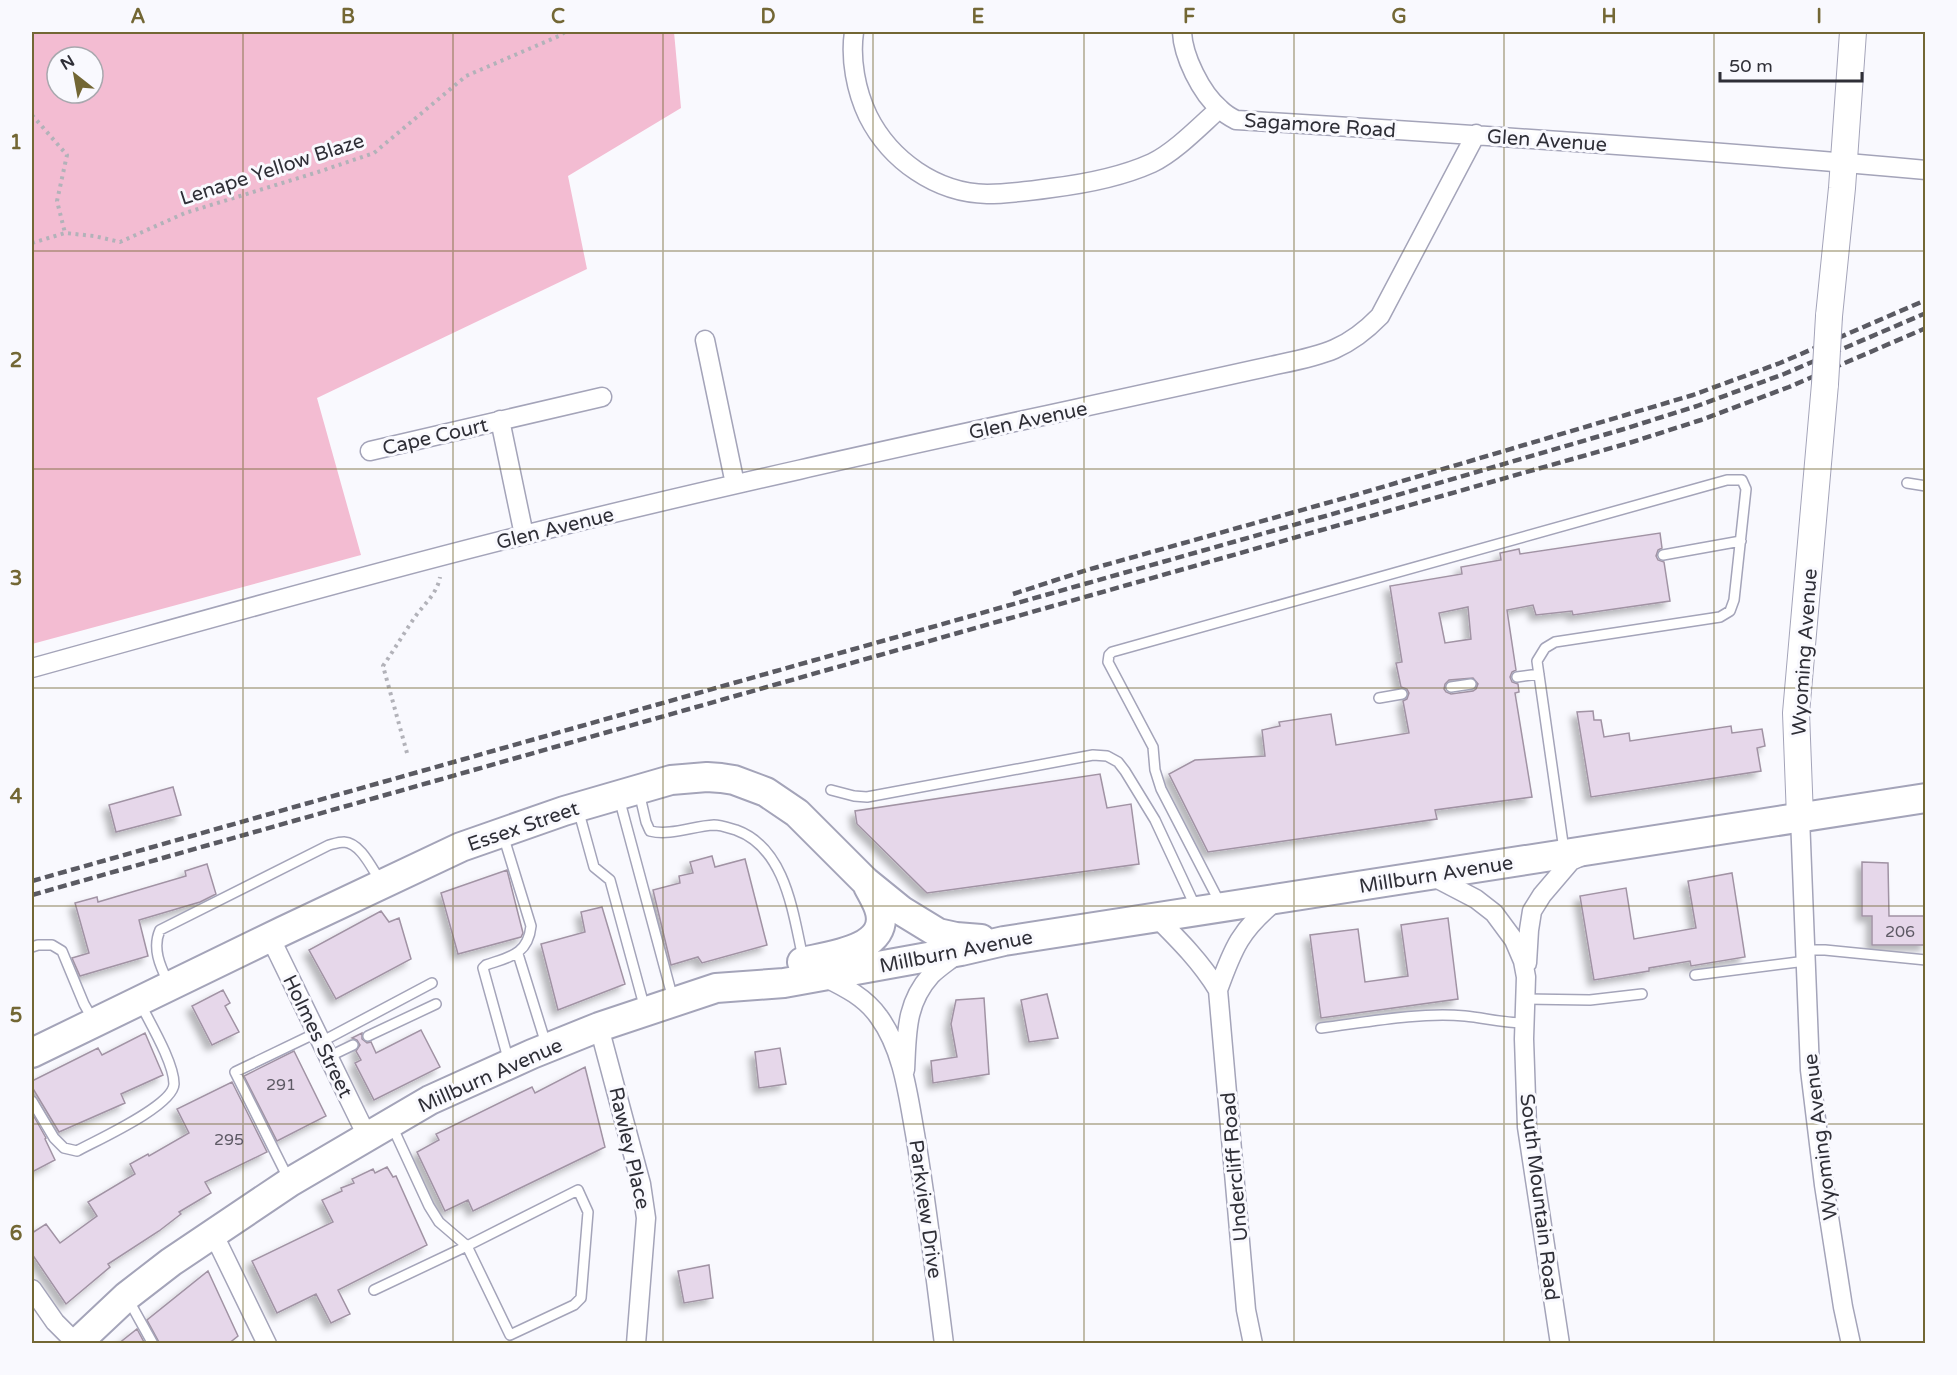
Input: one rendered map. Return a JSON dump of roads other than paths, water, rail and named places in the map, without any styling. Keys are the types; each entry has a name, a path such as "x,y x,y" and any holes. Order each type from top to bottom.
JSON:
{"main road":[{"name":"Wyoming Avenue","path":"1800,817 1796,713 1844,162 1853,32"},
{"name":"Essex Street","path":"32,1053 461,847 577,807 671,780 707,777 734,780 773,796 797,813 865,881 902,911 938,933 956,937 1004,941"},
{"name":"Millburn Avenue","path":"76,1343 127,1296 213,1233 290,1182 430,1100 599,1027 717,988 813,969 961,951 1004,941 1155,917 1926,798"},
{"path":"813,969 859,947 873,939 879,932 880,910 865,881"}],"street":[{"path":"854,32 853,57 857,84 865,109 878,134 898,158 921,174 935,182 959,189 985,194 1034,190 1069,186 1130,171 1154,162 1179,144 1219,109"},
{"name":"Sagamore Road","path":"1182,32 1184,50 1208,96 1219,109 1236,120 1476,134"},
{"name":"Glen Avenue","path":"32,668 365,576 524,535 735,484 1309,358 1331,351 1351,342 1380,316 1476,134 1926,170"},
{"path":"705,340 735,484"},
{"name":"Cape Court","path":"370,451 602,397"},
{"name":"Cape Court","path":"500,420 524,535"},
{"name":"Wyoming Avenue","path":"1800,817 1810,1071 1827,1207 1851,1344"},
{"name":"South Mountain Road","path":"1560,1344 1527,1127 1525,999 1529,930 1532,911 1542,895 1571,861 1598,849"},
{"name":"South Mountain Road","path":"1429,875 1476,900 1502,921 1523,961 1526,977"},
{"name":"Undercliff Road","path":"1253,1344 1246,1310 1218,990 1230,957 1247,928 1278,899"},
{"name":"Undercliff Road","path":"1155,917 1191,952 1218,990"},
{"name":"Holmes Street","path":"270,937 322,1044 378,1129"},
{"name":"Parkview Drive","path":"904,1074 908,1021 918,992 933,973 961,951"},
{"name":"Parkview Drive","path":"813,969 863,999 879,1016 890,1034 904,1074 926,1196 944,1344"},
{"name":"Rawley Place","path":"599,1027 641,1184 646,1218 636,1344"},
{"path":"213,1233 267,1344"},
{"path":"32,1289 55,1322 76,1343"}],"lane":[{"path":"1210,909 1161,789 1155,770 1153,747 1108,662 1112,652 1735,479 1742,480 1746,489 1734,600 1730,611 1719,617 1555,642 1545,648 1537,661 1564,854"},
{"path":"1906,483 1926,486"},
{"path":"1663,555 1741,541"},
{"path":"1517,676 1539,674"},
{"path":"1451,687 1471,684"},
{"path":"1378,698 1402,694"},
{"path":"831,790 867,797 1093,755 1107,756 1118,762 1125,771 1210,909"},
{"path":"628,792 650,831 660,833 716,825 740,832 756,841 774,862 779,872 813,969"},
{"path":"628,792 673,1002"},
{"path":"577,807 594,867 610,880 645,1011"},
{"path":"502,832 531,926 530,939 518,954 483,968 510,1064"},
{"path":"169,986 157,954 156,939 160,930 329,845 342,842 353,845 360,851 382,884"},
{"path":"32,947 52,945 62,951 94,1023"},
{"path":"1695,975 1806,956 1825,950 1926,960"},
{"path":"518,954 547,1048"},
{"path":"290,1182 235,1072 322,1044 432,983"},
{"path":"1525,999 1590,1000 1642,994"},
{"path":"32,1101 54,1138 64,1148 77,1150 156,1108 168,1097 174,1086 172,1068 139,1001"},
{"path":"368,1036 436,1004"},
{"path":"1321,1028 1420,1016 1465,1016 1505,1023 1525,1023"},
{"path":"322,1044 353,1045"},
{"path":"374,1290 467,1246 578,1190 588,1212 581,1298 574,1305 510,1335 467,1246 439,1222 378,1129"},
{"path":"127,1296 153,1344"}],"railway":[{"path":"1013,594 1087,570 1352,496 1693,395 1780,363 1926,300"},
{"path":"32,881 1329,515 1624,429 1697,406 1784,374 1926,313"},
{"path":"32,895 1629,443 1701,420 1789,387 1926,328"}]}
